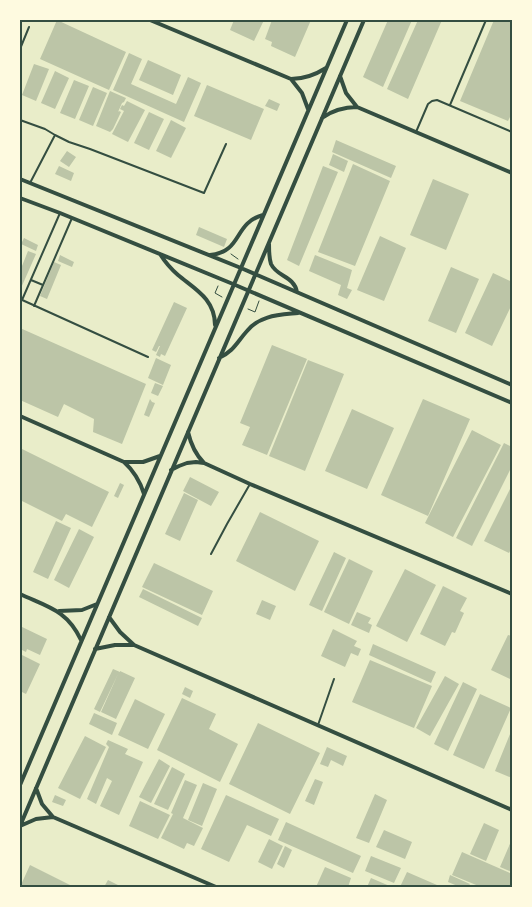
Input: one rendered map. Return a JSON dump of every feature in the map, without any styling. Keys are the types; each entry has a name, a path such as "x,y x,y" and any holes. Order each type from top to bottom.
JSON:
{"street":[{"path":"150,20 290,79 309,77 326,68"},
{"path":"20,785 347,20"},
{"path":"20,826 364,20"},
{"path":"340,76 346,93 357,107"},
{"path":"290,79 302,93 308,110"},
{"path":"322,118 338,109 357,107 512,173"},
{"path":"20,179 210,255 512,385"},
{"path":"20,198 234,284 512,403"},
{"path":"210,255 228,250 251,219 263,215"},
{"path":"269,241 272,266 294,284 298,292"},
{"path":"160,254 171,269 203,295 211,307 216,321 215,327"},
{"path":"219,358 228,354 247,330 258,321 271,316 300,313"},
{"path":"20,416 124,462 139,479 144,494"},
{"path":"188,431 193,449 204,463"},
{"path":"124,462 143,462 160,456"},
{"path":"172,470 187,463 204,463 512,594"},
{"path":"20,594 65,616 81,640"},
{"path":"59,612 82,610 97,604"},
{"path":"109,617 120,632 134,645 512,810"},
{"path":"95,649 114,645 134,645"},
{"path":"36,788 42,804 54,817 216,887"},
{"path":"20,826 36,819 54,817"}],"lane":[{"path":"450,106 486,20"},
{"path":"20,49 29,27"},
{"path":"416,132 428,104 436,100 512,132"},
{"path":"20,120 45,129 69,142 204,193 226,144"},
{"path":"30,183 55,135"},
{"path":"60,213 21,300 148,357"},
{"path":"34,306 72,218"},
{"path":"31,280 43,285"},
{"path":"211,554 250,484"},
{"path":"318,725 334,679"}],"building":[{"path":"57,20 126,52 109,90 40,59"},
{"path":"234,20 264,20 254,41 230,30"},
{"path":"272,20 311,20 295,57 271,46 272,42 265,39"},
{"path":"388,20 412,20 383,87 363,77"},
{"path":"418,20 442,20 408,99 387,89"},
{"path":"494,20 512,20 512,113 508,121 460,101"},
{"path":"129,53 142,59 131,84 176,104 188,77 201,83 184,122 113,90"},
{"path":"148,60 181,75 173,95 139,80"},
{"path":"34,64 49,69 36,101 22,95"},
{"path":"55,71 69,78 55,109 41,103"},
{"path":"74,80 89,86 75,119 60,113"},
{"path":"207,85 264,109 251,140 194,116"},
{"path":"93,87 107,93 93,126 79,120"},
{"path":"110,91 126,98 110,132 96,126"},
{"path":"269,99 280,104 277,111 265,106"},
{"path":"127,101 145,110 128,142 112,134 124,111 120,109"},
{"path":"149,112 164,119 149,150 134,143"},
{"path":"171,120 186,128 171,158 156,151"},
{"path":"336,140 396,166 391,178 332,152"},
{"path":"67,151 76,157 69,167 60,161"},
{"path":"333,154 348,161 344,172 329,165"},
{"path":"353,164 390,181 355,266 318,252"},
{"path":"59,166 74,173 71,181 55,174"},
{"path":"323,166 338,172 299,266 287,260"},
{"path":"433,179 469,194 446,250 410,235"},
{"path":"199,227 227,239 224,247 196,235"},
{"path":"380,236 406,248 384,301 357,290"},
{"path":"24,238 38,245 36,251 21,244"},
{"path":"28,251 36,254 21,288 20,271"},
{"path":"60,255 74,262 72,267 58,261"},
{"path":"315,255 352,270 347,288 352,290 347,299 338,295 341,285 309,271"},
{"path":"54,262 61,265 47,299 40,296"},
{"path":"451,267 479,279 456,333 428,321"},
{"path":"493,273 512,282 512,304 492,346 465,333"},
{"path":"174,302 187,308 165,356 161,354 160,357 156,355 160,346 156,352 152,350"},
{"path":"20,328 146,384 122,444 93,432 94,419 64,404 58,417 20,400"},
{"path":"272,345 307,359 267,455 242,445 250,427 240,423"},
{"path":"156,358 171,365 163,385 148,378"},
{"path":"308,360 344,374 305,471 269,456"},
{"path":"155,383 163,386 158,396 151,393"},
{"path":"150,399 155,403 149,417 144,415"},
{"path":"423,399 470,419 428,516 381,495"},
{"path":"352,409 394,428 367,489 325,471"},
{"path":"472,430 501,445 453,537 425,523"},
{"path":"504,443 512,447 512,466 472,546 456,538"},
{"path":"20,448 109,492 92,527 66,514 62,521 20,500"},
{"path":"190,477 219,492 211,506 183,491"},
{"path":"120,483 124,485 118,498 114,496"},
{"path":"512,485 512,547 509,553 484,541"},
{"path":"184,493 198,500 180,541 165,534"},
{"path":"260,512 319,541 295,591 236,561"},
{"path":"56,521 71,528 48,579 33,572"},
{"path":"79,529 94,537 69,588 54,580"},
{"path":"334,552 346,558 322,611 309,605"},
{"path":"349,559 373,571 349,624 324,612"},
{"path":"154,563 213,591 202,615 142,587"},
{"path":"405,569 436,585 407,642 376,626"},
{"path":"443,586 467,598 460,611 464,613 455,633 452,632 445,646 420,634"},
{"path":"143,589 202,618 198,626 139,597"},
{"path":"262,600 276,606 270,620 256,614"},
{"path":"357,612 371,618 368,623 372,625 369,633 351,625"},
{"path":"20,626 47,639 40,655 27,649 26,652 20,649"},
{"path":"333,629 357,641 354,646 361,649 358,656 351,653 345,667 321,656"},
{"path":"508,635 512,636 512,675 510,679 491,670"},
{"path":"373,644 436,672 431,683 369,655"},
{"path":"20,654 40,664 26,694 20,691"},
{"path":"370,660 432,686 414,728 352,702"},
{"path":"113,669 135,678 116,719 101,712 118,674 100,712 94,709"},
{"path":"445,676 459,684 430,736 416,728"},
{"path":"463,682 477,689 448,751 434,744"},
{"path":"185,687 193,691 190,698 182,694"},
{"path":"480,694 511,708 484,769 453,755"},
{"path":"182,698 216,714 209,729 238,744 220,782 157,750"},
{"path":"135,699 165,714 148,749 118,735"},
{"path":"94,713 117,723 112,735 89,724"},
{"path":"258,723 320,753 290,814 229,784"},
{"path":"512,729 512,778 495,771"},
{"path":"85,736 106,747 80,799 58,788"},
{"path":"108,740 128,749 125,754 143,762 119,815 100,806 112,781 107,778 96,804 87,799 109,747 106,744"},
{"path":"327,747 347,756 343,766 331,760 328,767 320,764"},
{"path":"159,759 170,766 151,803 139,797"},
{"path":"172,767 185,774 168,810 154,804"},
{"path":"315,779 323,782 314,805 305,801"},
{"path":"185,780 197,785 183,818 203,828 194,846 187,843 184,849 161,838 173,814 171,813"},
{"path":"203,783 217,789 202,826 188,820"},
{"path":"375,794 387,800 369,843 356,838"},
{"path":"55,795 66,800 63,806 52,802"},
{"path":"226,795 279,819 271,836 247,825 229,862 201,849"},
{"path":"140,801 170,815 158,839 129,826"},
{"path":"286,822 361,856 353,873 278,840"},
{"path":"484,823 499,830 486,861 470,854"},
{"path":"384,830 412,842 405,859 376,847"},
{"path":"269,839 283,846 272,869 258,862"},
{"path":"512,839 512,872 500,867"},
{"path":"285,846 292,850 284,868 277,864"},
{"path":"462,852 512,874 512,887 481,887 452,875"},
{"path":"371,856 401,868 394,883 365,871"},
{"path":"30,865 74,887 20,887"},
{"path":"325,867 351,878 348,887 316,887"},
{"path":"407,872 437,885 437,887 400,887"},
{"path":"450,875 470,884 468,887 460,887 448,882"},
{"path":"371,878 392,887 367,887"},
{"path":"108,880 122,887 104,887"}]}
